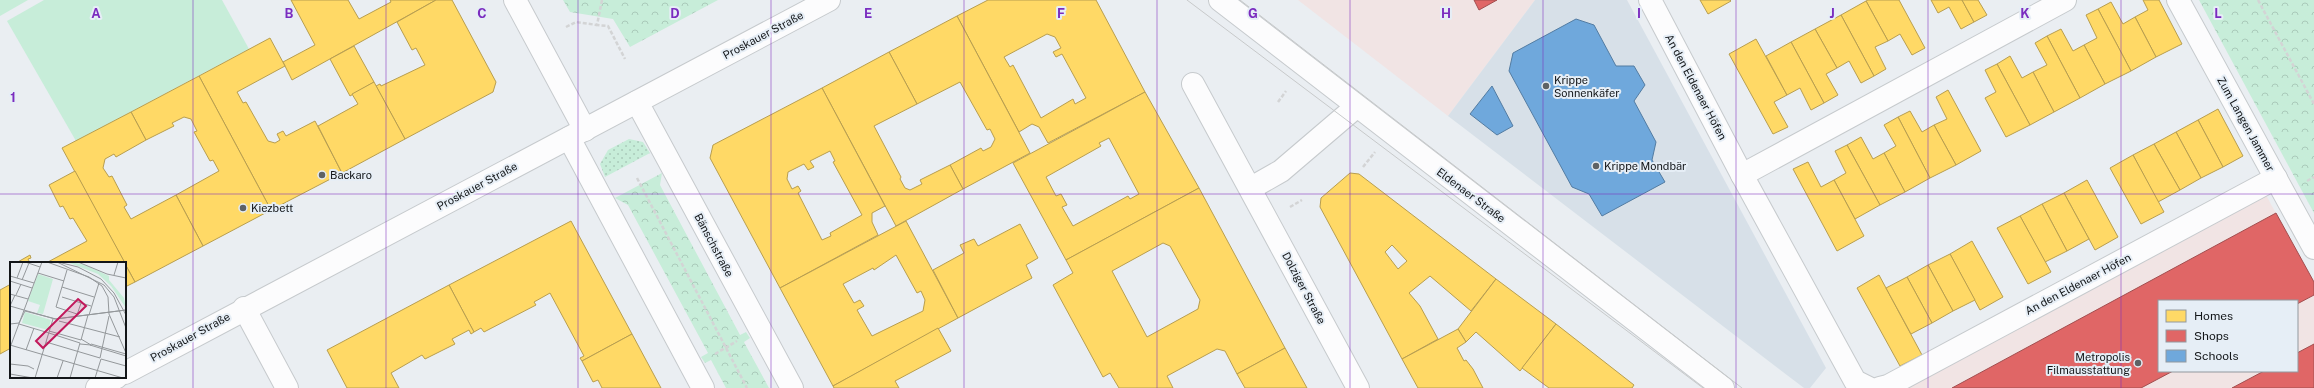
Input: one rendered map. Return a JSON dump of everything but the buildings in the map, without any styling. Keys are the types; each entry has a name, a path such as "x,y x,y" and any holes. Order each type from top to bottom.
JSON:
{"street":[{"path":"515,0 577,134 703,388"},
{"name":"Proskauer Straße","path":"126,372 244,308 829,0"},
{"name":"Eldenaer Straße","path":"1220,0 1356,107 1723,388"},
{"name":"An den Eldenaer Höfen","path":"1650,0 1742,175 1858,386"},
{"path":"1742,175 2065,0"},
{"name":"Zum Langen Jammer","path":"2178,0 2314,248"},
{"name":"Dolziger Straße","path":"1193,84 1251,188 1358,388"},
{"name":"Bänschstraße","path":"637,102 792,388"},
{"path":"1251,188 1282,171 1356,107"},
{"name":"An den Eldenaer Höfen","path":"1880,388 1888,386 2276,178"},
{"path":"244,308 286,388"},
{"path":"97,388 115,378"}],"path":[{"path":"597,25 602,0"},
{"path":"2258,0 2314,104"},
{"path":"566,27 576,22 608,26 625,60"},
{"path":"1278,102 1286,91"},
{"path":"637,178 747,388"},
{"path":"692,367 760,329"}],"shaded area":[{"path":"1298,0 1535,0 1448,116"},
{"path":"1535,0 1627,0 1826,368 1810,388 1804,388 1448,116"},
{"path":"2266,195 2314,284 2314,388 1907,388"}],"green space":[{"path":"0,0 28,0 0,16"},
{"path":"44,0 222,0 249,49 76,141 7,21"},
{"path":"563,0 718,0 630,47 613,19 570,12"},
{"path":"2199,0 2314,0 2314,213 2302,191"},
{"path":"629,139 643,142 650,153 605,177 600,164 608,150"},
{"path":"662,173 660,185 740,335 746,332 750,338 744,342 769,388 726,388 711,360 705,363 701,357 708,353 628,205 615,198"}],"tram line":[{"path":"1187,0 1703,388"},
{"path":"1240,0 1742,388"}],"place":[{"name":"Krippe Sonnenkäfer","path":"1546,86"},
{"name":"Krippe Mondbär","path":"1596,166"},
{"name":"Backaro","path":"322,175"},
{"name":"Kiezbett","path":"243,208"},
{"name":"Metropolis Filmausstattung","path":"2138,363"}]}
